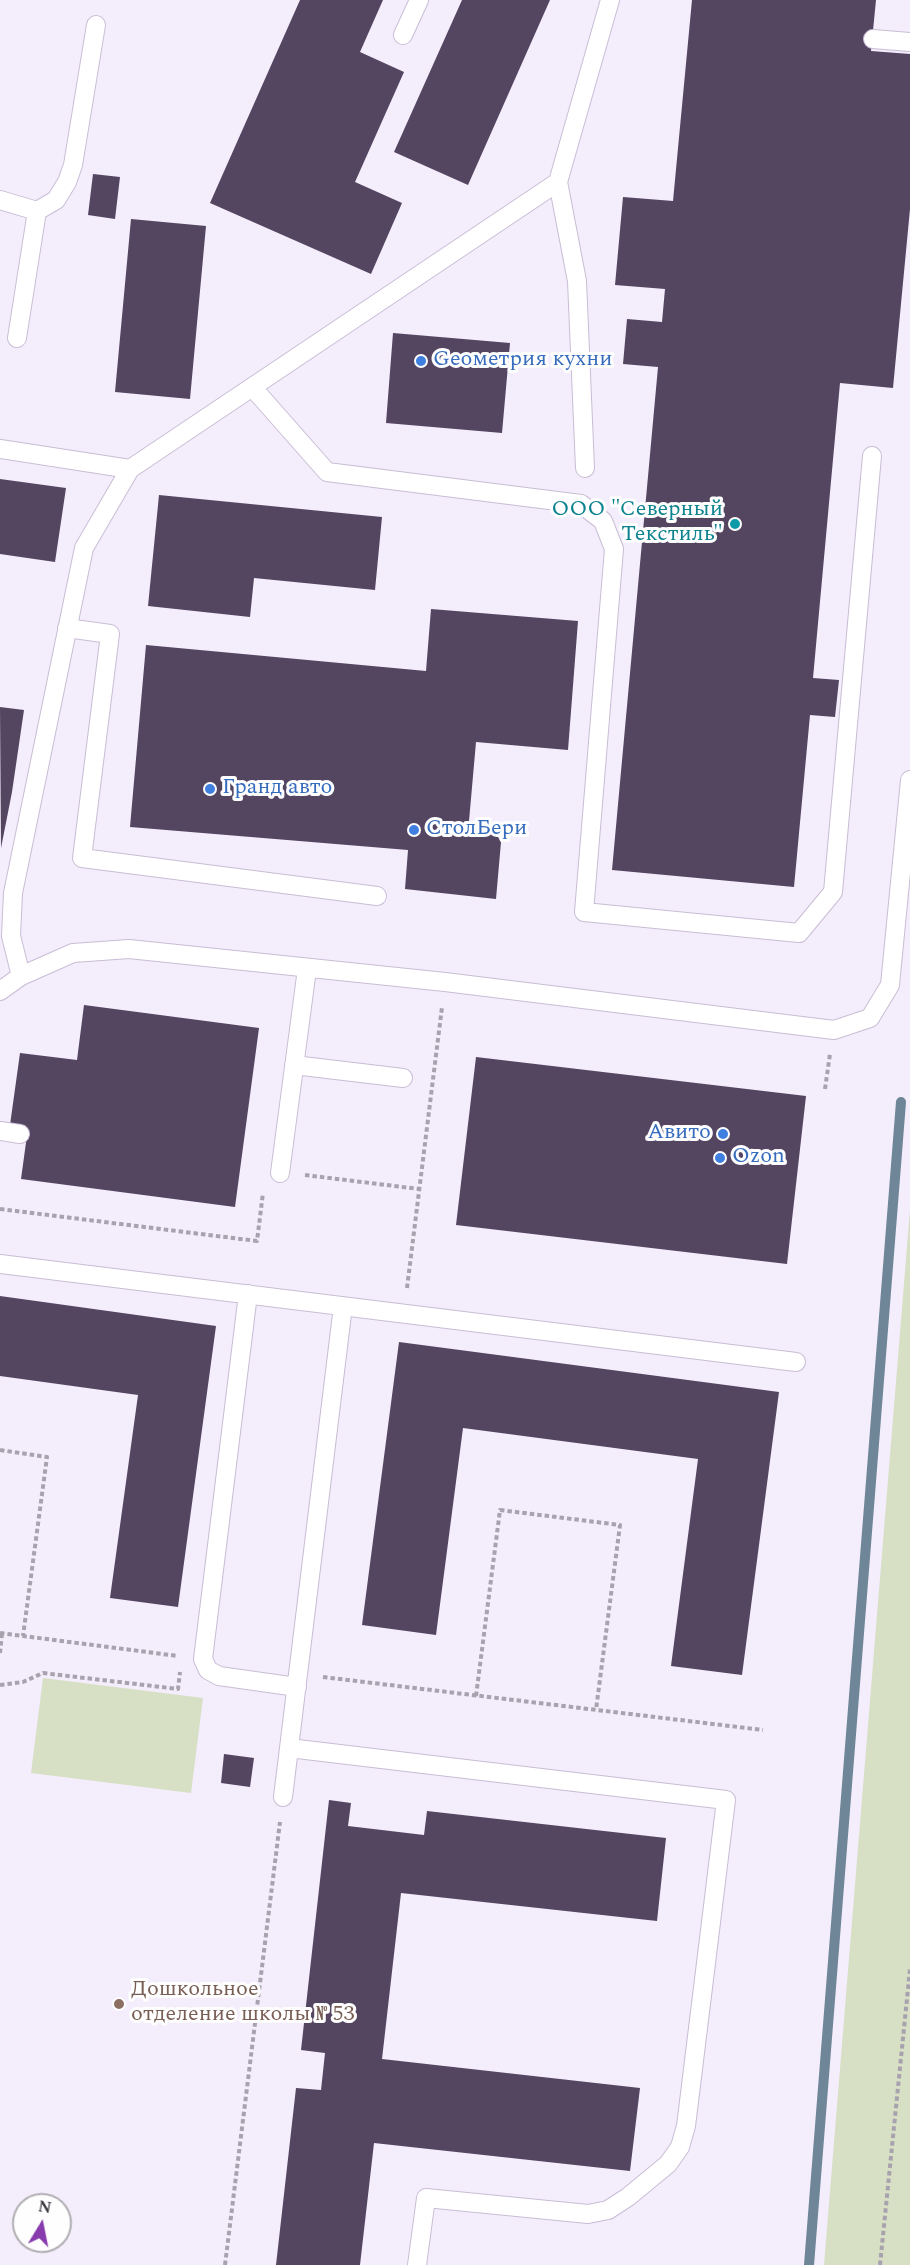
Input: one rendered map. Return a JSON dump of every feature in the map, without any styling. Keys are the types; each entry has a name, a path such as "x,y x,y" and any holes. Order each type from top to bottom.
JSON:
{"lane":[{"path":"403,35 419,0"},
{"path":"585,468 577,281 558,182 610,0"},
{"path":"0,200 37,211 56,200 67,182 73,165 96,25"},
{"path":"873,39 910,42"},
{"path":"21,976 11,936 13,893 84,548 130,469 558,182"},
{"path":"17,338 37,211"},
{"path":"252,388 327,472 581,504 603,522 614,549 584,912 799,933 833,892 872,456"},
{"path":"0,448 130,469"},
{"path":"67,628 110,634 82,858 377,896"},
{"path":"0,991 21,976 73,953 129,949 445,982 834,1030 870,1018 890,985 910,780"},
{"path":"280,1173 307,969"},
{"path":"294,1065 403,1077"},
{"path":"0,1131 20,1134"},
{"path":"0,1264 796,1362"},
{"path":"248,1294 202,1659 208,1670 219,1676 298,1681"},
{"path":"283,1797 343,1306"},
{"path":"289,1748 726,1800 686,2126 680,2147 668,2164 628,2198 608,2210 588,2214 426,2198 417,2265"}],"path":[{"path":"404,1314 445,982"},
{"path":"825,1089 834,1030"},
{"path":"0,1209 257,1241 266,1170 419,1189"},
{"path":"0,1450 47,1456 23,1636"},
{"path":"476,1696 500,1510 620,1526 596,1710"},
{"path":"0,1653 1,1633 202,1659"},
{"path":"0,1685 23,1682 43,1673 178,1689 182,1657"},
{"path":"298,1681 476,1696 764,1730"},
{"path":"225,2265 283,1797"},
{"path":"880,2265 910,1969"}],"green space":[{"path":"910,1210 910,2265 824,2265"},
{"path":"43,1678 203,1698 191,1793 31,1773"}],"building":[{"path":"300,0 383,0 360,52 404,72 355,182 402,203 371,274 210,203"},
{"path":"462,0 550,0 468,185 394,152"},
{"name":"ООО \"Северный Текстиль\"","path":"692,0 876,0 871,51 910,54 910,209 893,388 840,383 813,678 839,680 835,717 810,715 794,887 612,870 658,367 623,364 627,319 662,322 665,289 615,285 623,197 673,201"},
{"path":"93,174 120,177 115,219 88,215"},
{"path":"131,219 206,226 190,399 115,392"},
{"path":"393,333 510,343 502,433 386,423"},
{"path":"0,479 66,488 55,562 0,554"},
{"path":"159,495 382,517 375,590 254,578 250,617 148,606"},
{"path":"431,609 578,621 568,750 476,742 469,821 491,825 501,842 496,899 405,889 408,850 130,827 146,645 426,671"},
{"path":"0,707 24,710 1,848"},
{"path":"84,1005 259,1028 235,1207 21,1179 28,1128 10,1125 20,1053 77,1060"},
{"path":"476,1057 806,1096 787,1264 456,1225"},
{"path":"0,1296 216,1326 178,1607 110,1598 138,1395 0,1376"},
{"path":"399,1342 779,1392 742,1675 671,1666 698,1459 463,1428 436,1635 362,1625"},
{"path":"224,1754 254,1758 250,1787 221,1783"},
{"path":"329,1800 351,1803 348,1826 424,1835 427,1811 666,1838 657,1921 401,1893 382,2059 640,2088 630,2171 374,2143 360,2265 276,2265 296,2088 321,2090 325,2053 301,2050"}],"waterway":[{"path":"809,2265 901,1102"}],"place":[{"name":"Geoметрия кухни","path":"421,361"},
{"name":"ООО \"Северный Текстиль\"","path":"735,524"},
{"name":"Гранд авто","path":"210,789"},
{"name":"СтолБери","path":"414,830"},
{"name":"Авито","path":"723,1134"},
{"name":"Ozon","path":"720,1158"},
{"name":"Дошкольное отделение школы № 53","path":"119,2004"}]}
